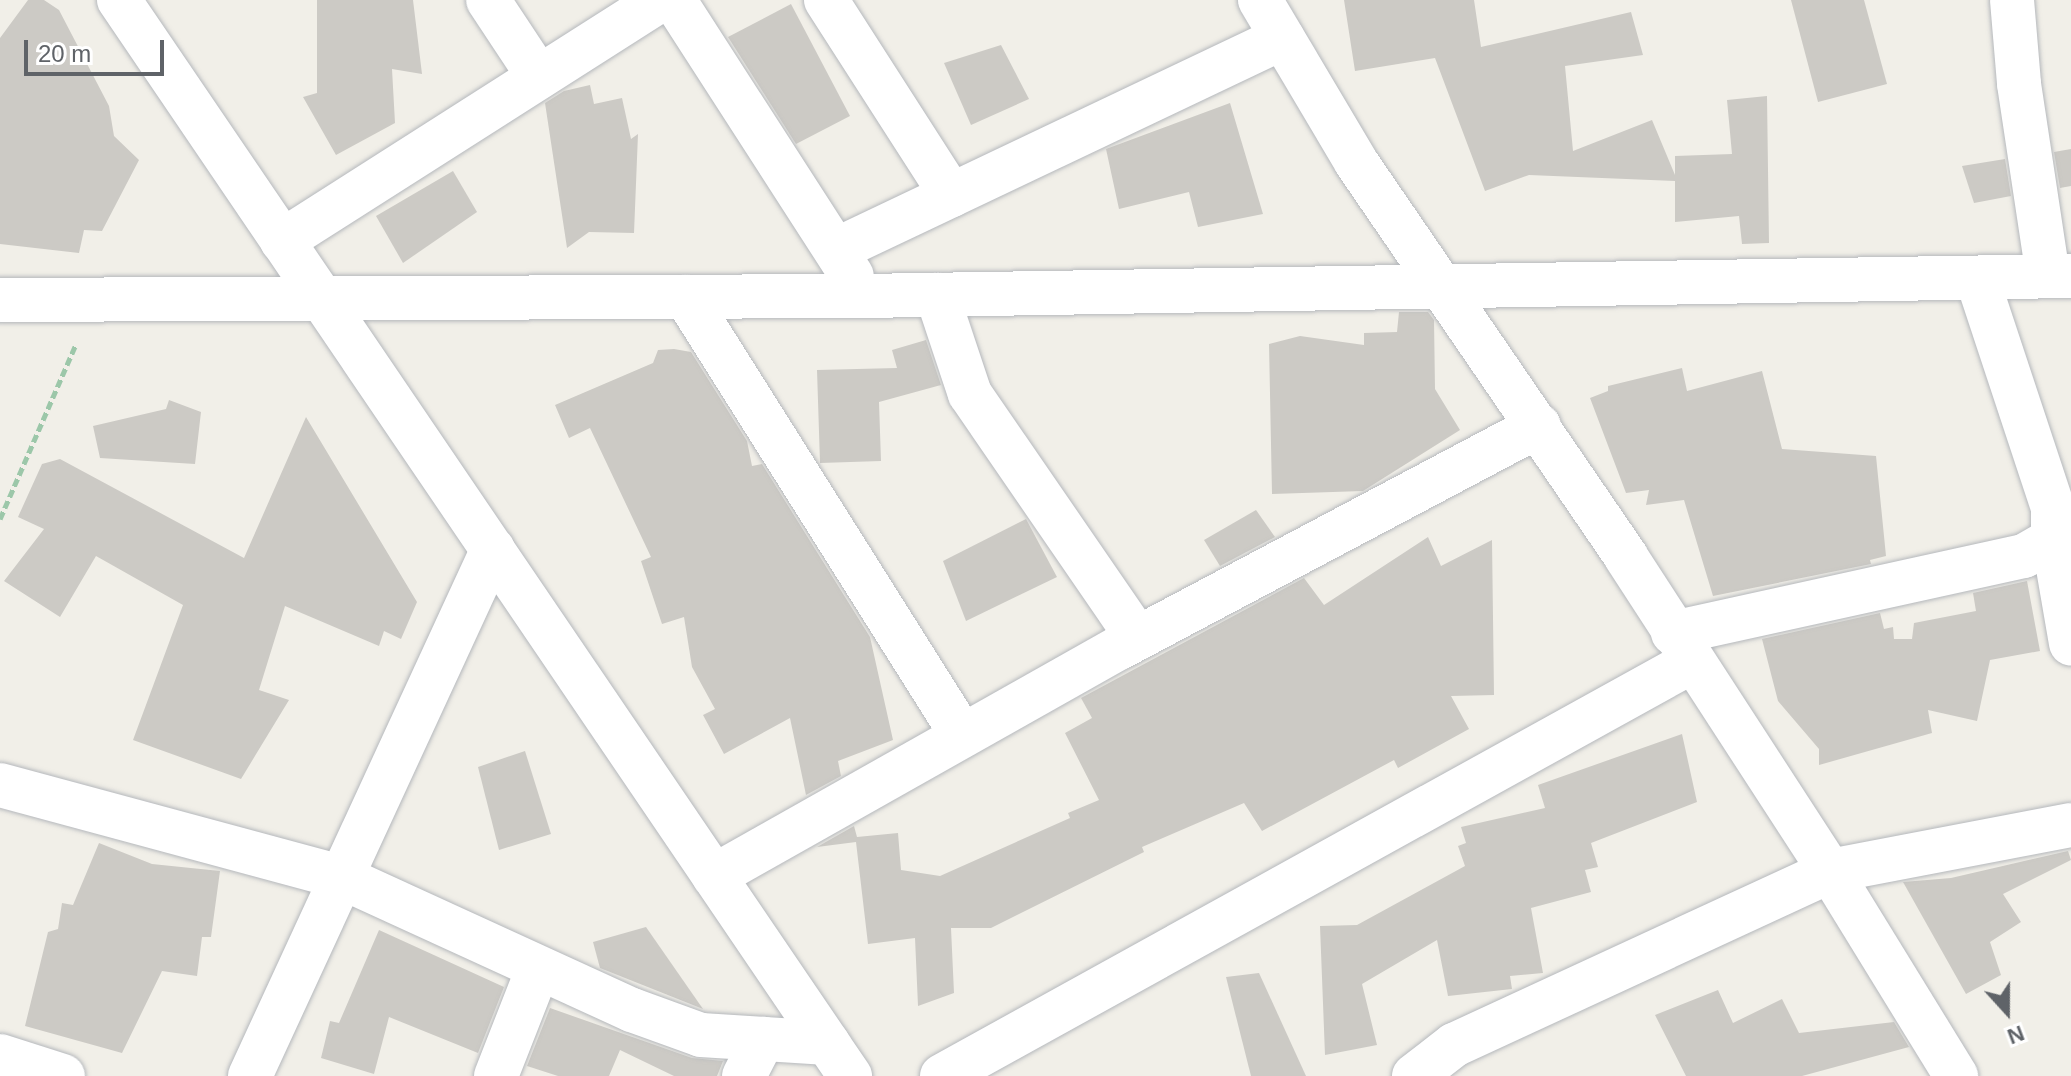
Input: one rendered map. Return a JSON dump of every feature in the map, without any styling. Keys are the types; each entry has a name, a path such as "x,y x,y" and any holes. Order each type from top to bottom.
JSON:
{"street":[{"path":"119,0 839,1060"},
{"path":"488,0 539,77"},
{"path":"282,241 660,0"},
{"path":"674,0 838,249 863,296"},
{"path":"826,0 951,195"},
{"path":"1260,0 1441,288 1539,426 1830,871 1956,1076"},
{"path":"0,300 323,301 863,296 2060,276 2019,84 2012,0"},
{"path":"838,249 1282,38"},
{"path":"1977,278 2053,508 2053,539 2071,643"},
{"path":"937,295 970,394 1138,638"},
{"path":"686,297 962,735"},
{"path":"714,876 1138,638 1539,426"},
{"path":"942,1076 1682,647 2024,556 2053,539"},
{"path":"250,1076 493,549"},
{"path":"0,785 341,877 538,969 754,1058 839,1060"},
{"path":"1414,1076 1454,1045 1830,871 2071,825"},
{"path":"496,1076 538,969"},
{"path":"0,1056 63,1076"}],"path":[{"path":"0,519 95,300"}],"building":[{"path":"28,0 44,0 59,10 109,106 114,136 139,160 102,231 84,230 79,253 0,244 0,38"},
{"path":"317,0 413,0 422,74 392,69 395,123 336,155 303,97 317,93"},
{"path":"1344,0 1474,0 1481,47 1631,12 1643,55 1565,66 1573,151 1652,120 1675,175 1675,156 1732,154 1727,100 1767,96 1769,243 1742,244 1739,216 1675,222 1675,181 1529,175 1485,191 1435,58 1355,71"},
{"path":"1791,0 1864,0 1887,84 1818,102"},
{"path":"791,4 850,116 796,144 728,37"},
{"path":"1001,45 1029,99 971,125 944,63"},
{"path":"590,85 594,104 622,98 631,139 638,134 634,233 589,232 567,248 545,103 564,91"},
{"path":"1230,103 1263,214 1198,227 1189,192 1119,209 1106,149"},
{"path":"2071,149 2071,186 2060,188 2054,152"},
{"path":"2005,159 2011,196 1974,203 1962,166"},
{"path":"453,171 477,212 403,263 376,216"},
{"path":"1399,312 1428,312 1434,320 1435,389 1460,430 1363,491 1272,494 1269,344 1300,336 1364,345 1364,333 1397,332"},
{"path":"926,340 941,385 879,402 881,461 820,463 817,370 897,368 892,350"},
{"path":"658,350 691,352 747,441 752,466 762,464 870,637 893,740 838,761 841,776 806,795 790,718 724,754 703,715 715,709 692,667 684,617 662,624 641,561 651,557 590,428 569,438 555,405 653,363"},
{"path":"1682,368 1687,391 1762,371 1782,449 1876,456 1886,556 1870,560 1871,564 1713,596 1684,500 1646,505 1649,490 1626,493 1590,398 1608,391 1608,386"},
{"path":"169,400 201,412 195,464 100,458 93,426 166,409"},
{"path":"306,417 417,602 401,639 384,631 379,646 285,606 259,690 289,700 241,779 133,740 183,605 96,556 60,617 4,581 44,529 18,517 42,464 60,459 244,558"},
{"path":"1256,510 1275,537 1220,566 1204,540"},
{"path":"1026,519 1057,577 966,621 943,561"},
{"path":"1428,537 1441,566 1492,540 1494,695 1451,696 1469,729 1398,768 1394,760 1262,831 1244,803 1142,847 1144,852 991,928 951,928 954,993 918,1006 915,938 868,944 856,842 817,847 854,826 857,837 898,833 901,870 940,876 1070,818 1068,813 1099,800 1065,733 1092,718 1081,698 1304,578 1324,605"},
{"path":"2027,581 2040,651 1990,660 1977,721 1928,710 1932,733 1819,765 1819,749 1778,701 1762,639 1880,613 1884,629 1893,627 1894,639 1912,639 1914,623 1976,611 1973,593"},
{"path":"1682,734 1697,802 1591,843 1598,867 1585,870 1591,892 1531,908 1543,973 1510,976 1512,989 1448,996 1437,940 1362,984 1377,1045 1325,1055 1320,926 1357,925 1465,866 1458,846 1466,843 1461,827 1545,808 1538,785"},
{"path":"525,751 551,834 499,850 478,767"},
{"path":"99,843 152,864 220,871 211,937 202,937 197,976 162,971 122,1053 25,1026 48,932 58,929 62,903 73,905"},
{"path":"2068,851 2071,860 2003,894 2021,922 1990,942 2001,975 1966,994 1903,882 1951,878"},
{"path":"646,927 703,1009 600,968 593,942"},
{"path":"379,930 504,987 478,1053 389,1017 374,1074 321,1058 330,1021 339,1023"},
{"path":"1259,973 1306,1076 1251,1076 1226,977"},
{"path":"1718,990 1733,1023 1782,999 1799,1033 1894,1022 1909,1047 1802,1076 1686,1076 1655,1015"},
{"path":"550,1008 692,1058 723,1061 717,1076 674,1076 620,1050 609,1076 558,1076 527,1066"}]}
